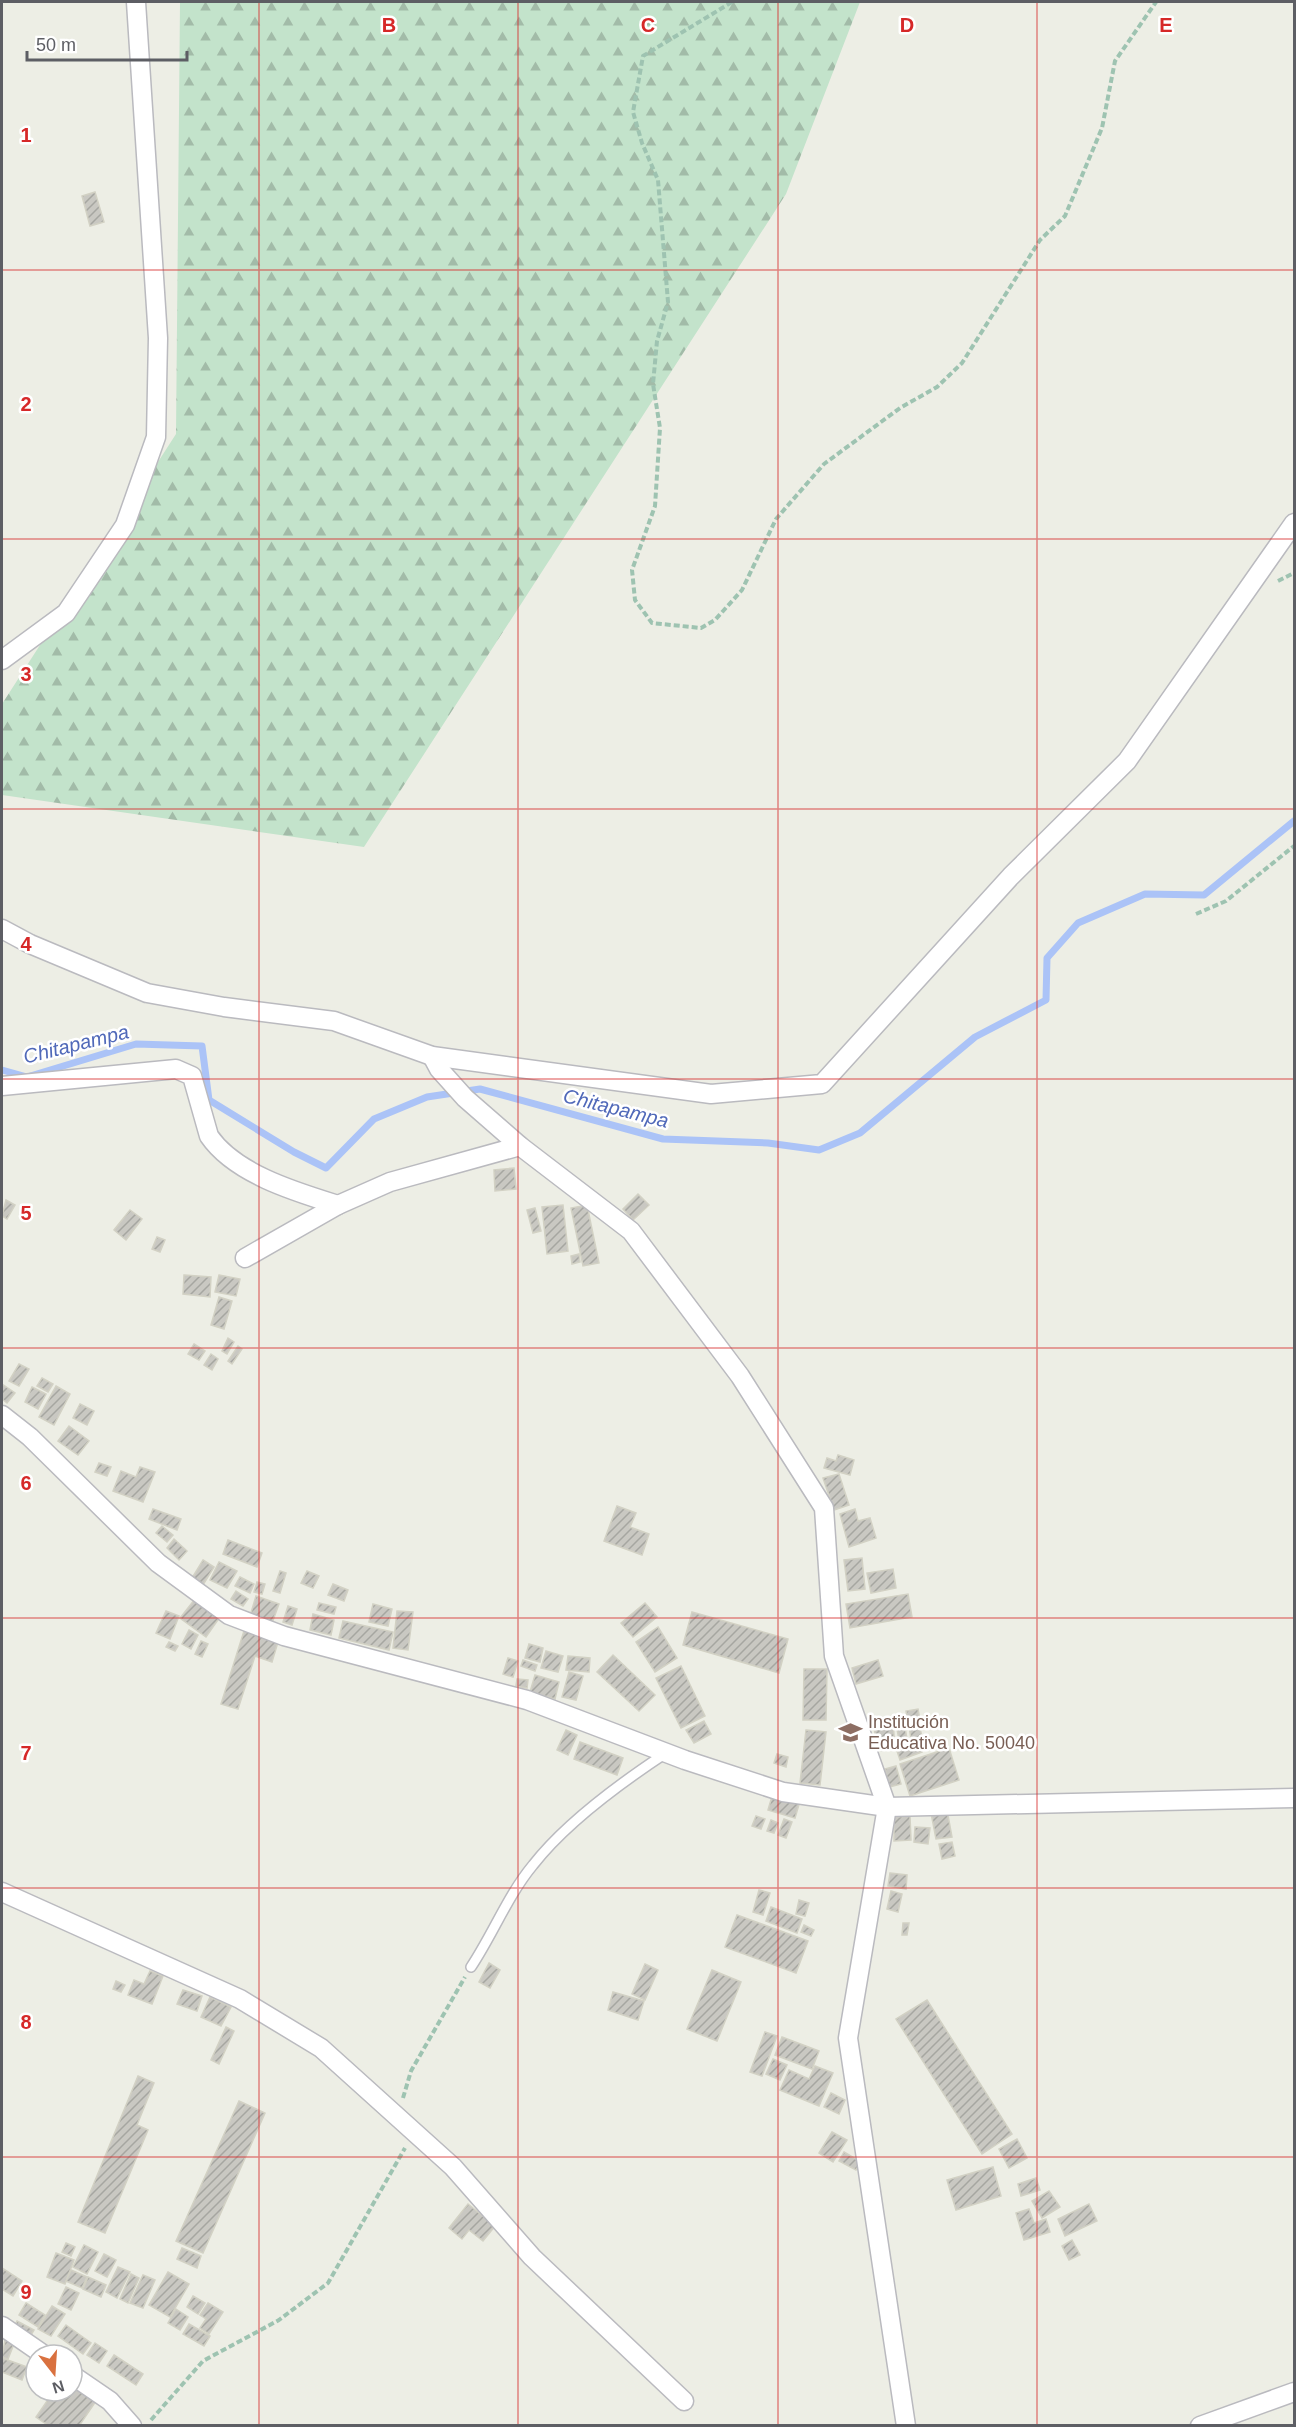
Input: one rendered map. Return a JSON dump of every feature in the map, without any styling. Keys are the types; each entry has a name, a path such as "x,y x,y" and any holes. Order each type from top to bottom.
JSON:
{"street":[{"path":"2,660 66,613 125,525 156,437 158,338 136,2"},
{"path":"2,929 147,993 224,1007 334,1021 435,1062 711,1094 822,1084 1011,876 1127,761 1294,523"},
{"path":"435,1062 465,1098 520,1146 631,1231 740,1376 824,1508 834,1656 887,1807 848,2038 906,2426"},
{"path":"2,1086 176,1069 187,1072 192,1076 209,1136 214,1143 256,1174 284,1189 338,1205"},
{"path":"245,1258 338,1205 390,1182 520,1146"},
{"path":"2,1415 30,1437 158,1563 229,1615 284,1636 526,1700 666,1753 783,1792 887,1807 1294,1798"},
{"path":"2,1892 240,2000 321,2048 453,2167 532,2257 684,2401"},
{"path":"2,2326 27,2343"},
{"path":"84,2384 110,2402 132,2426"},
{"path":"1200,2426 1294,2391"}],"lane":[{"path":"471,1967 532,1866 561,1835 637,1772 666,1753"}],"path":[{"path":"732,2 643,56 633,112 642,143 658,180 668,302 657,341 653,384 660,428 655,506 633,570 635,600 652,623 701,628 715,620 742,590 776,519 824,465 900,408 937,387 962,363 1040,240 1065,216 1102,128 1115,61 1156,2"},
{"path":"1196,914 1226,901 1294,846"},
{"path":"397,2116 411,2071 471,1967"},
{"path":"147,2426 202,2361 279,2320 328,2283 414,2132"}],"green space":[{"path":"180,2 860,2 786,194 364,847 2,795 2,704 176,434"}],"building":[{"path":"95,192 104,222 90,226 82,196"},
{"path":"514,1168 516,1189 495,1191 494,1170"},
{"path":"638,1194 649,1205 633,1220 623,1209"},
{"path":"6,1200 15,1205 7,1219 2,1216"},
{"path":"563,1205 568,1251 547,1254 542,1207"},
{"path":"587,1205 599,1263 583,1266 571,1208"},
{"path":"535,1208 541,1231 533,1233 527,1210"},
{"path":"130,1210 142,1219 126,1240 114,1230"},
{"path":"157,1237 165,1240 160,1252 152,1249"},
{"path":"579,1254 580,1262 572,1264 571,1256"},
{"path":"184,1275 211,1277 210,1297 183,1294"},
{"path":"219,1275 240,1279 236,1296 215,1292"},
{"path":"219,1297 232,1301 224,1329 211,1325"},
{"path":"228,1338 234,1342 227,1354 222,1351"},
{"path":"194,1344 205,1351 199,1360 188,1354"},
{"path":"238,1346 242,1349 232,1364 228,1361"},
{"path":"211,1354 218,1359 212,1370 204,1365"},
{"path":"19,1364 29,1369 19,1386 9,1381"},
{"path":"42,1378 53,1384 48,1392 37,1386"},
{"path":"2,1384 15,1393 7,1403 2,1399"},
{"path":"56,1386 70,1394 54,1425 39,1417"},
{"path":"32,1387 46,1394 38,1409 25,1402"},
{"path":"80,1404 94,1411 87,1425 73,1418"},
{"path":"69,1426 89,1441 78,1455 58,1441"},
{"path":"838,1455 854,1460 850,1475 824,1468 827,1458 836,1461"},
{"path":"99,1463 111,1467 107,1476 95,1472"},
{"path":"140,1467 155,1472 143,1502 113,1491 121,1471 136,1477"},
{"path":"839,1474 849,1505 834,1510 823,1478"},
{"path":"617,1506 636,1513 630,1527 649,1534 642,1555 604,1541"},
{"path":"153,1509 181,1519 177,1530 149,1519"},
{"path":"855,1509 858,1521 870,1518 876,1538 849,1547 840,1514"},
{"path":"162,1526 173,1535 167,1542 156,1533"},
{"path":"174,1539 187,1551 179,1560 167,1548"},
{"path":"228,1540 262,1553 257,1567 223,1554"},
{"path":"862,1558 865,1589 848,1591 844,1560"},
{"path":"203,1560 214,1567 203,1585 192,1578"},
{"path":"219,1562 237,1571 227,1588 210,1580"},
{"path":"893,1569 896,1588 871,1593 867,1573"},
{"path":"280,1571 286,1573 280,1593 273,1591"},
{"path":"307,1571 319,1576 313,1588 301,1583"},
{"path":"240,1577 254,1584 250,1593 235,1586"},
{"path":"257,1582 265,1584 262,1594 254,1592"},
{"path":"333,1584 348,1590 344,1601 328,1595"},
{"path":"236,1591 248,1599 243,1606 231,1599"},
{"path":"908,1594 912,1617 850,1628 846,1604"},
{"path":"256,1596 279,1604 272,1623 250,1616"},
{"path":"195,1599 220,1617 206,1637 180,1618"},
{"path":"319,1603 336,1607 334,1614 317,1610"},
{"path":"645,1603 657,1617 633,1637 621,1623"},
{"path":"373,1604 392,1609 388,1626 369,1622"},
{"path":"288,1606 297,1609 292,1625 283,1622"},
{"path":"166,1611 179,1616 170,1639 156,1633"},
{"path":"397,1611 413,1612 408,1650 393,1648"},
{"path":"692,1612 788,1639 779,1673 683,1645"},
{"path":"313,1614 334,1620 331,1635 310,1630"},
{"path":"343,1621 393,1632 389,1650 339,1638"},
{"path":"658,1627 677,1658 655,1672 636,1642"},
{"path":"189,1630 198,1635 191,1649 182,1644"},
{"path":"244,1631 278,1642 272,1662 255,1656 238,1709 221,1704"},
{"path":"201,1641 208,1644 202,1657 195,1654"},
{"path":"169,1642 178,1646 175,1651 166,1647"},
{"path":"529,1644 543,1648 540,1662 525,1658"},
{"path":"546,1651 563,1656 558,1672 541,1668"},
{"path":"613,1655 655,1695 639,1711 597,1672"},
{"path":"568,1656 590,1658 589,1672 566,1670"},
{"path":"508,1658 518,1661 513,1677 503,1674"},
{"path":"523,1660 537,1665 535,1671 521,1666"},
{"path":"878,1660 883,1676 856,1684 852,1668"},
{"path":"681,1666 705,1716 681,1728 656,1678"},
{"path":"804,1669 827,1669 826,1720 803,1720"},
{"path":"569,1672 583,1676 576,1700 562,1697"},
{"path":"535,1675 559,1682 555,1699 530,1692"},
{"path":"517,1679 528,1680 527,1688 516,1686"},
{"path":"918,1709 920,1720 908,1722 906,1711"},
{"path":"704,1721 711,1734 694,1743 686,1730"},
{"path":"893,1721 895,1749 876,1751 874,1723"},
{"path":"904,1721 908,1745 900,1746 896,1723"},
{"path":"919,1724 922,1737 911,1739 909,1726"},
{"path":"566,1730 577,1735 568,1755 557,1750"},
{"path":"806,1730 826,1732 820,1785 800,1783"},
{"path":"580,1742 623,1758 617,1775 574,1759"},
{"path":"919,1744 922,1752 900,1760 897,1751"},
{"path":"949,1748 959,1780 910,1796 900,1764"},
{"path":"777,1754 788,1757 786,1767 774,1763"},
{"path":"896,1766 901,1784 889,1787 885,1769"},
{"path":"773,1793 800,1801 795,1818 768,1810"},
{"path":"947,1810 952,1837 936,1839 931,1813"},
{"path":"756,1816 765,1819 761,1829 752,1826"},
{"path":"910,1816 911,1840 894,1841 894,1817"},
{"path":"784,1819 792,1822 786,1838 778,1835"},
{"path":"771,1820 778,1823 774,1833 767,1831"},
{"path":"915,1827 930,1828 928,1844 914,1842"},
{"path":"952,1842 955,1856 942,1859 939,1844"},
{"path":"890,1873 907,1875 906,1889 888,1886"},
{"path":"759,1890 770,1893 763,1915 753,1912"},
{"path":"891,1891 902,1894 898,1912 887,1909"},
{"path":"799,1900 809,1903 805,1916 796,1914"},
{"path":"771,1907 802,1919 797,1933 766,1921"},
{"path":"737,1915 808,1941 796,1973 725,1947"},
{"path":"903,1923 909,1923 907,1935 902,1935"},
{"path":"804,1925 814,1930 811,1936 801,1932"},
{"path":"489,1963 500,1970 490,1988 479,1982"},
{"path":"645,1964 658,1970 645,2000 632,1994"},
{"path":"712,1970 741,1982 717,2041 687,2029"},
{"path":"150,1971 163,1976 152,2004 128,1995 134,1980 144,1984"},
{"path":"116,1981 125,1985 121,1992 113,1989"},
{"path":"183,1990 202,1996 197,2011 177,2004"},
{"path":"613,1992 644,2001 638,2020 608,2010"},
{"path":"210,1997 231,2007 221,2026 201,2017"},
{"path":"927,2000 1012,2134 982,2154 896,2019"},
{"path":"226,2027 234,2031 219,2064 211,2060"},
{"path":"765,2032 777,2036 762,2076 750,2072"},
{"path":"782,2037 819,2051 812,2069 775,2055"},
{"path":"773,2059 787,2065 780,2080 766,2074"},
{"path":"815,2066 833,2073 819,2106 780,2090 789,2070 809,2079"},
{"path":"138,2076 154,2083 137,2125 148,2130 105,2233 78,2222"},
{"path":"831,2093 845,2100 839,2114 824,2107"},
{"path":"239,2101 265,2113 203,2253 176,2241"},
{"path":"832,2132 847,2140 833,2162 819,2153"},
{"path":"1017,2139 1027,2158 1009,2168 999,2149"},
{"path":"844,2152 861,2162 856,2170 839,2161"},
{"path":"993,2167 1001,2196 956,2210 947,2180"},
{"path":"1036,2178 1040,2190 1021,2196 1018,2184"},
{"path":"1049,2191 1060,2207 1042,2218 1032,2201"},
{"path":"468,2204 495,2226 483,2241 469,2230 462,2239 449,2228"},
{"path":"1089,2204 1097,2221 1065,2236 1058,2219"},
{"path":"1029,2209 1034,2223 1046,2219 1050,2232 1024,2240 1016,2213"},
{"path":"1072,2240 1080,2255 1069,2260 1062,2246"},
{"path":"66,2243 75,2247 71,2256 62,2252"},
{"path":"84,2245 98,2252 87,2274 73,2267"},
{"path":"182,2248 201,2256 197,2268 177,2259"},
{"path":"56,2253 74,2260 65,2284 47,2277"},
{"path":"104,2254 116,2260 107,2277 95,2271"},
{"path":"118,2267 130,2272 117,2298 106,2292"},
{"path":"2,2268 22,2281 13,2296 2,2289"},
{"path":"71,2270 87,2277 82,2288 66,2281"},
{"path":"168,2272 189,2284 170,2317 149,2305"},
{"path":"131,2274 139,2278 128,2303 120,2299"},
{"path":"143,2275 155,2280 143,2308 130,2303"},
{"path":"88,2277 106,2285 101,2297 83,2289"},
{"path":"66,2287 79,2293 71,2310 58,2304"},
{"path":"193,2296 205,2303 198,2314 187,2307"},
{"path":"26,2303 45,2315 38,2327 19,2315"},
{"path":"208,2303 223,2312 209,2334 200,2328 206,2319 200,2315"},
{"path":"52,2306 65,2314 51,2336 38,2329"},
{"path":"176,2309 188,2317 180,2330 168,2323"},
{"path":"17,2321 34,2330 28,2340 12,2331"},
{"path":"189,2324 210,2336 204,2346 183,2334"},
{"path":"66,2325 91,2343 84,2353 84,2343 68,2343 58,2336"},
{"path":"5,2340 14,2344 8,2359 2,2357"},
{"path":"95,2343 107,2351 99,2363 87,2355"},
{"path":"114,2355 143,2374 136,2385 107,2366"},
{"path":"2,2358 24,2366 22,2380 2,2372"},
{"path":"84,2394 96,2401 79,2426 49,2426 36,2417 46,2403 84,2403"}],"waterway":[{"name":"Chitapampa","path":"2,1070 27,1077 136,1044 202,1046 209,1100 294,1152 326,1168 374,1119 427,1097 480,1089 663,1139 768,1143 819,1150 860,1133 975,1037 1046,1000 1047,958 1078,923 1145,894 1204,895 1294,821"}],"place":[{"name":"Institución Educativa No. 50040","path":"850,1732"}]}
